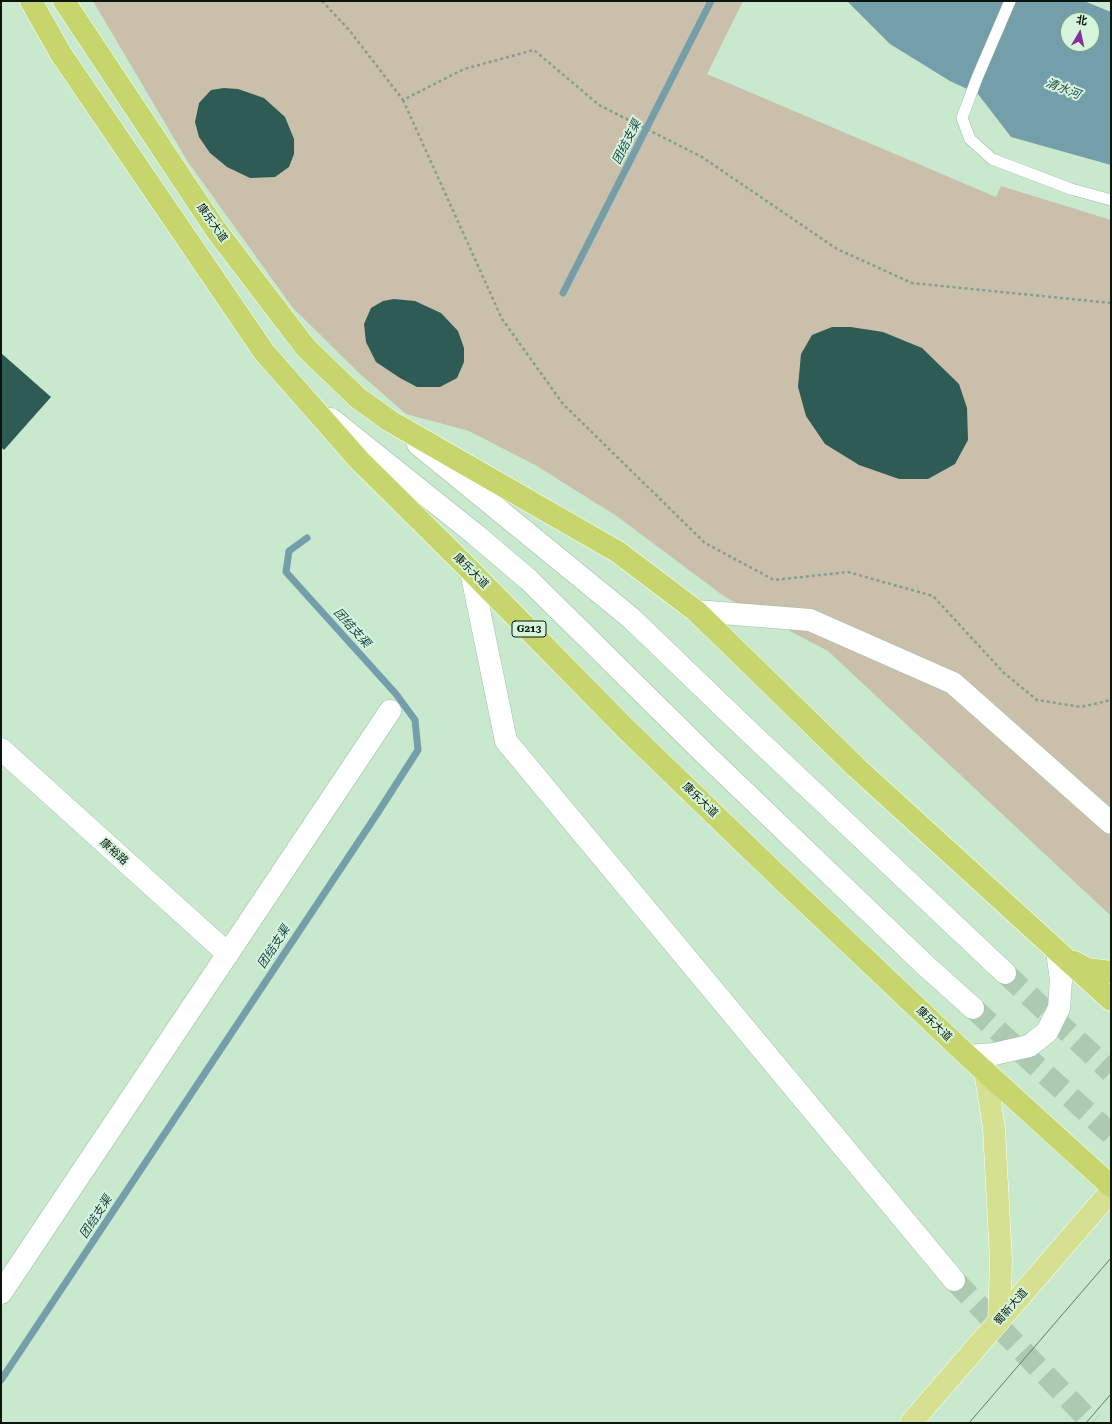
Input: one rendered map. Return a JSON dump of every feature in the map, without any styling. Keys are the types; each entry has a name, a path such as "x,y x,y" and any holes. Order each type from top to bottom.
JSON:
{"highway":[{"name":"康乐大道","path":"31,1 61,54 264,352 359,460 471,571 627,730 968,1056 1111,1186"},
{"name":"康乐大道","path":"64,1 216,230 306,348 358,398 390,421 618,552 696,611 857,768 1111,1000"},
{"path":"1061,954 1087,968 1111,972"}],"main road":[{"path":"985,1071 994,1128 1001,1261 999,1321"},
{"name":"蜀新大道","path":"911,1423 1111,1191"}],"street":[{"name":"康乐大道","path":"305,398 476,535 529,580 712,761 925,965 973,1008"},
{"name":"康乐大道","path":"390,421 631,618 1005,974"},
{"path":"471,571 506,741 954,1280"},
{"path":"696,611 810,620 953,683 1111,823"},
{"path":"1,1293 390,711"},
{"name":"康裕路","path":"1,749 228,954"},
{"path":"968,1056 994,1054 1029,1046 1047,1032 1059,1008 1061,954"}],"lane":[{"path":"1010,1 977,78 962,118 970,139 992,158 1072,189 1111,200"}],"path":[{"path":"322,1 350,31 403,100 502,319 563,404 705,543 774,580 848,572 934,596 1004,673 1037,700 1081,706 1111,700"},
{"path":"403,100 464,69 534,50 599,105 702,157 836,249 912,283 1111,303"}],"shaded area":[{"path":"93,1 743,1 707,74 996,197 1001,186 1111,220 1111,916 828,651 725,597 618,517 537,466 469,431 406,414 359,373 293,308 188,162"}],"water":[{"name":"清水河","path":"847,1 1084,1 1111,12 1111,165 1011,137 978,94 950,81 890,44"}],"building":[{"path":"224,88 238,89 264,98 285,117 294,139 294,154 289,167 275,177 250,178 227,167 210,153 199,137 195,122 199,103 211,90"},
{"path":"394,299 415,301 441,313 458,331 464,348 464,362 457,378 440,387 417,387 376,362 366,342 364,324 371,308 383,301"},
{"path":"832,327 851,327 883,332 922,348 959,384 967,408 968,440 955,464 928,479 899,479 859,465 825,444 806,416 798,387 801,354 812,335"},
{"path":"1,353 51,397 4,450 1,447"}],"waterway":[{"name":"团结支渠","path":"563,293 711,1"},
{"name":"团结支渠","path":"1,1380 418,750 415,720 396,694 286,572 289,551 307,538"}],"tunnel":[{"path":"1005,973 1111,1072"},
{"path":"973,1008 1111,1134"},
{"path":"954,1280 1092,1423"}],"tram line":[{"path":"969,1423 1111,1258"},
{"path":"1086,1423 1111,1394"}]}
